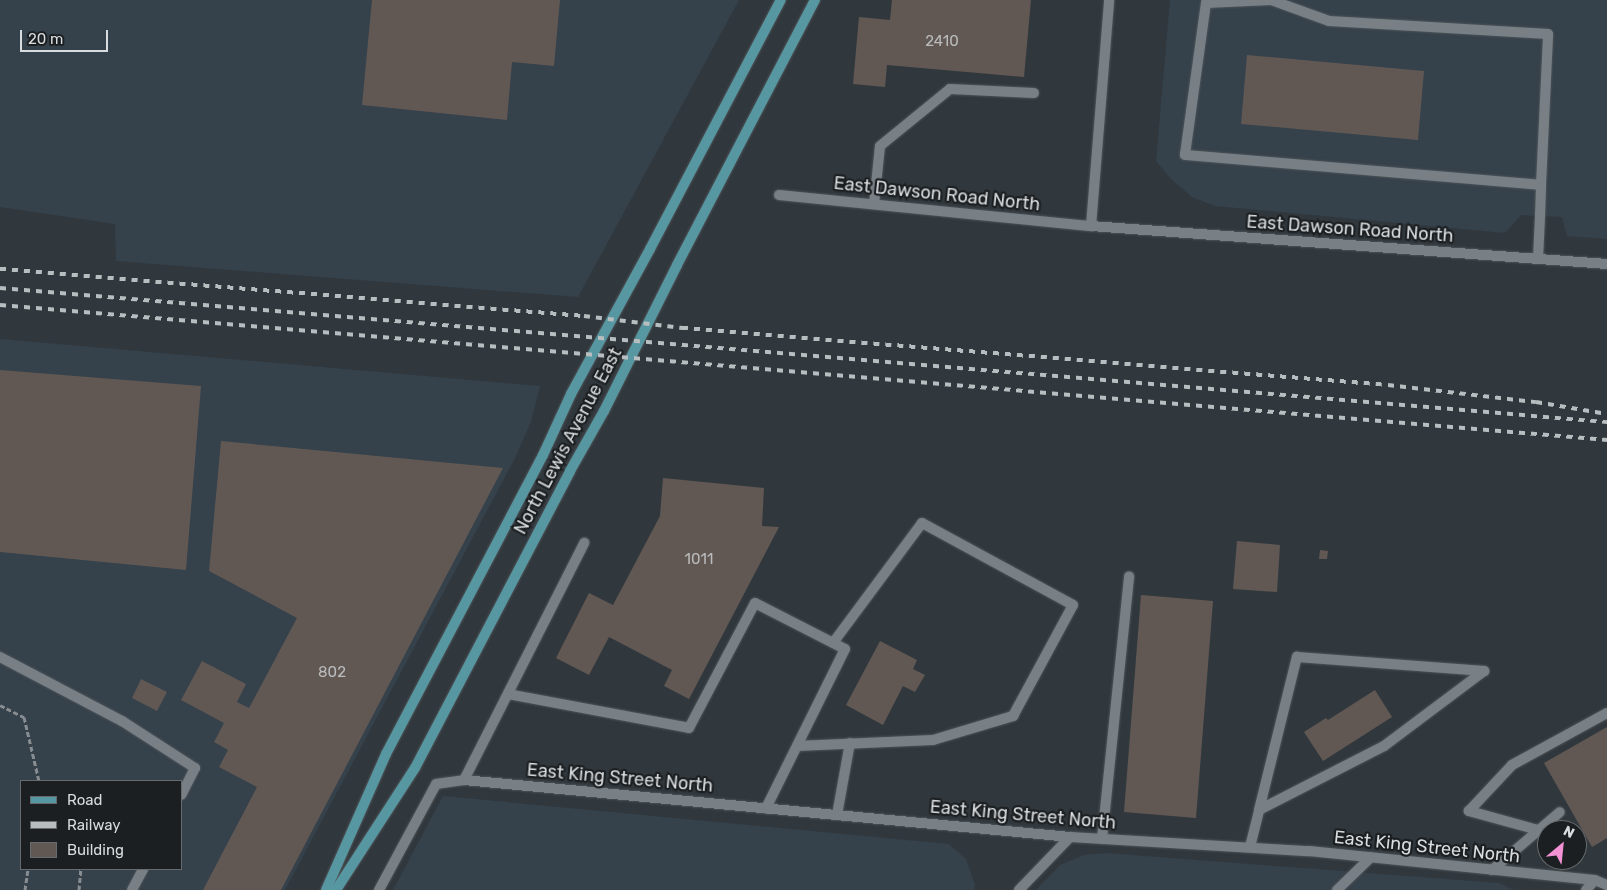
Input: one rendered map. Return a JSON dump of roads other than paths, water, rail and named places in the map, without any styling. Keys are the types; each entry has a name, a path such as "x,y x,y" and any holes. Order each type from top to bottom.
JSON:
{"main road":[{"name":"North Lewis Avenue East","path":"326,890 386,754 543,455 571,394 650,249 781,0"},
{"name":"North Lewis Avenue East","path":"336,890 415,768 570,471 604,411 677,265 815,0"}],"street":[{"path":"1090,226 1109,0"},
{"path":"1538,259 1548,34 1330,21 1271,0 1206,3 1185,155 1541,184"},
{"path":"874,204 880,146 950,89 1034,93"},
{"name":"East Dawson Road North","path":"779,195 1090,226 1607,264"},
{"path":"797,746 933,740 1013,716 1073,605 922,523 833,643"},
{"path":"464,780 584,544"},
{"path":"1102,839 1129,576"},
{"path":"508,694 689,728 755,603 845,649 766,808"},
{"path":"0,656 122,721 195,768 182,793"},
{"path":"1250,848 1297,657 1484,671 1384,746 1260,810"},
{"path":"1537,830 1469,811 1512,765 1607,713"},
{"path":"837,815 850,743"},
{"name":"East King Street North","path":"379,890 436,784 464,780 1070,837 1250,848 1371,858 1595,880 1607,885"},
{"path":"1550,820 1560,812"},
{"path":"1492,870 1537,831"},
{"path":"1019,890 1070,837"},
{"path":"1338,890 1371,858"},
{"path":"132,890 142,870"},
{"path":"1586,890 1595,880"}],"railway":[{"path":"0,269 584,316 682,328 1388,385 1536,402 1607,414"},
{"path":"0,288 1607,422"},
{"path":"0,305 1607,440"}]}
